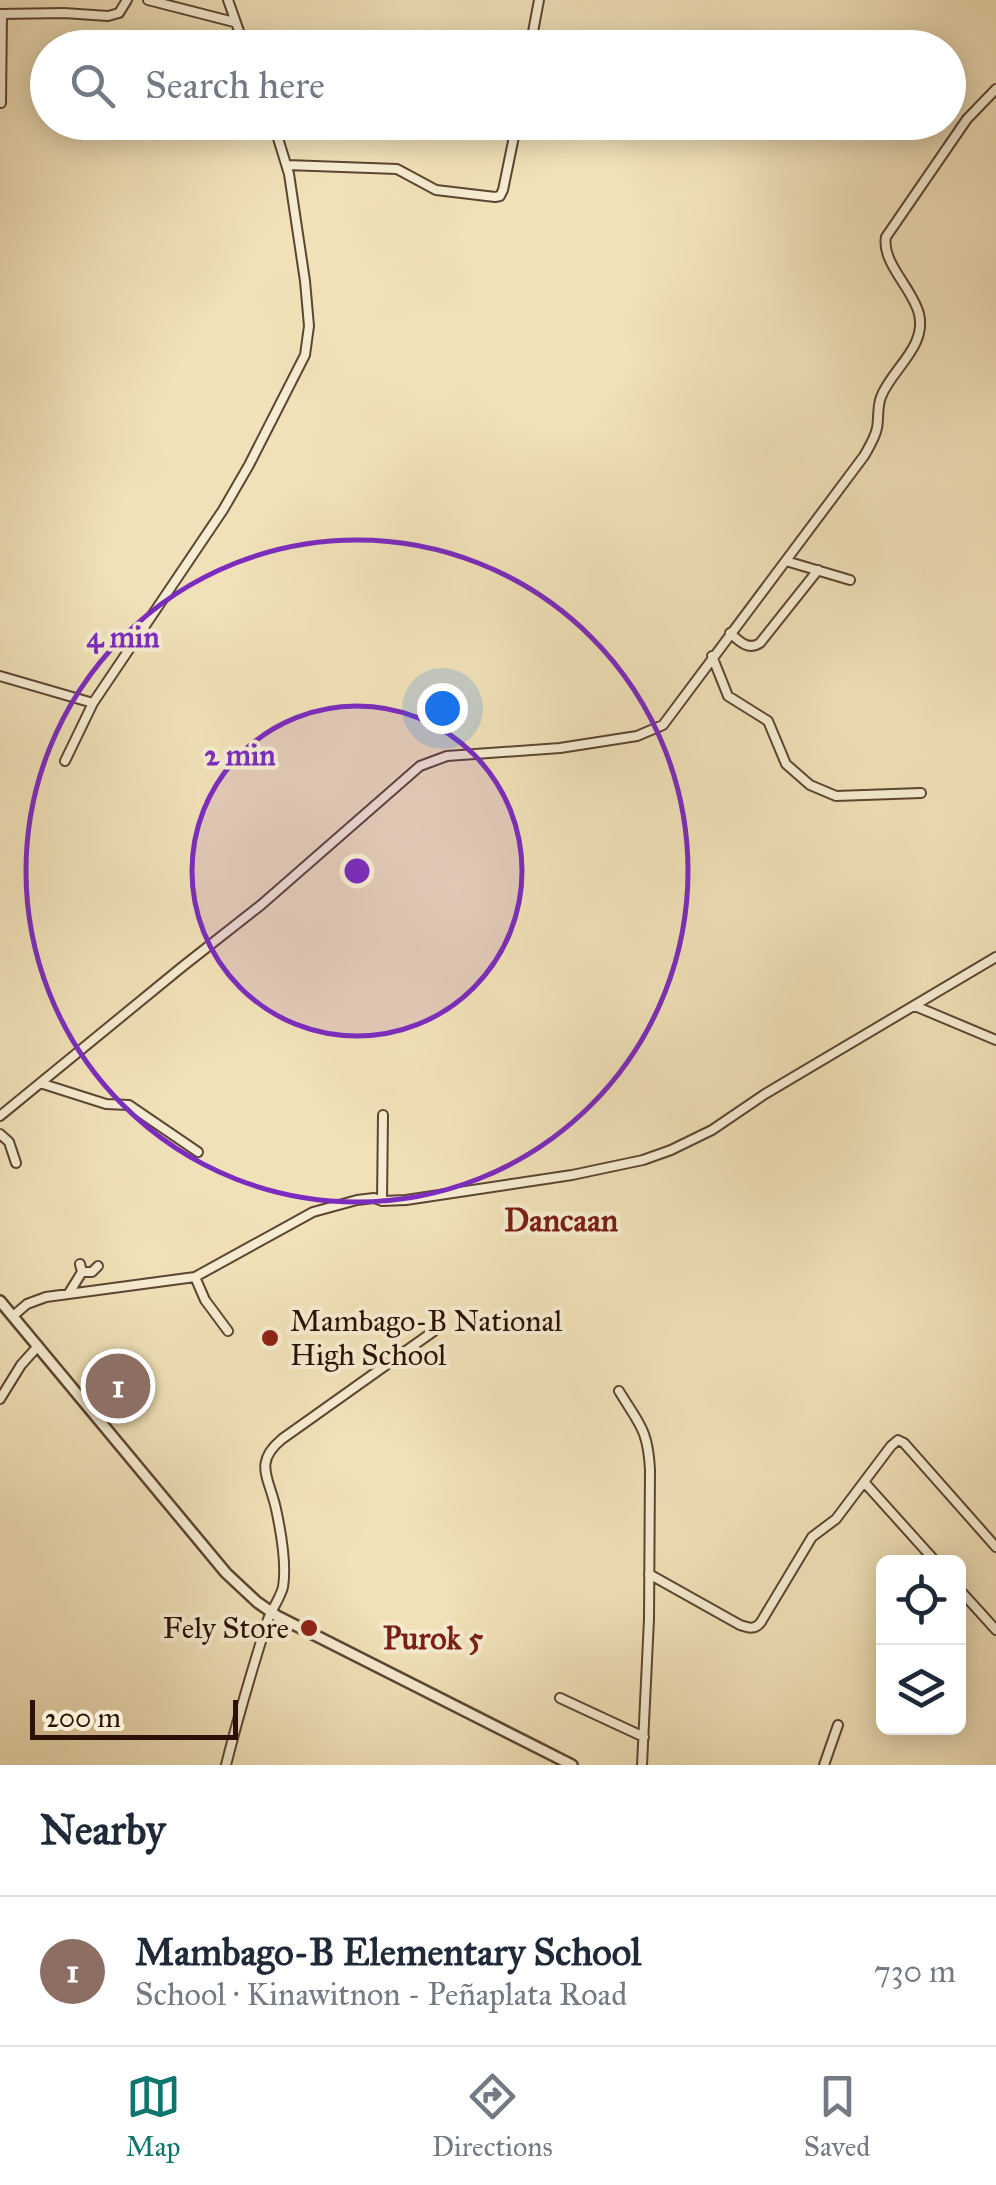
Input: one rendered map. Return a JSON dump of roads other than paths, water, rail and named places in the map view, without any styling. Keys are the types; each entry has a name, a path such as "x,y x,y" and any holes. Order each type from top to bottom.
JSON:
{"street":[{"path":"1,102 1,14 108,16 119,13 127,0"},
{"path":"148,0 234,22"},
{"path":"228,0 237,30"},
{"path":"533,30 538,0"},
{"path":"966,121 996,89"},
{"path":"65,762 93,703 250,465 304,355 308,343 306,297 287,165 279,140"},
{"path":"287,165 397,169 436,190 495,197 503,190 513,140"},
{"path":"0,1116 261,906 420,766 448,756 560,748 637,736 663,725 875,438 880,397 907,357 920,324 910,292 886,253 886,237 953,140"},
{"path":"786,561 850,580"},
{"path":"730,634 750,646 760,643 818,570"},
{"path":"712,656 728,696 768,721 786,764 810,786 836,796 921,793"},
{"path":"0,676 93,703"},
{"path":"12,1316 37,1298 195,1277 313,1212 357,1200 406,1200 572,1175 671,1150 712,1130 765,1094 996,957"},
{"path":"915,1006 996,1040"},
{"path":"40,1083 106,1104 130,1105 197,1147"},
{"path":"382,1201 383,1115"},
{"path":"0,1134 9,1142 16,1163"},
{"path":"69,1292 81,1268 92,1272 98,1266"},
{"path":"195,1277 205,1300 228,1331"},
{"path":"0,1301 226,1572 256,1602 302,1630 572,1765"},
{"path":"226,1765 270,1612 282,1588 284,1568 278,1519 264,1462 269,1450 434,1331"},
{"path":"0,1399 38,1346"},
{"path":"619,1391 642,1427 649,1447 642,1765"},
{"path":"649,1574 740,1625 755,1628 812,1538 836,1519 895,1442 901,1440 996,1547"},
{"path":"865,1483 930,1555"},
{"path":"966,1597 996,1630"},
{"path":"560,1698 644,1737"},
{"path":"824,1765 838,1725"}],"place":[{"name":"Mambago-B National High School","path":"270,1338"},
{"name":"Mambago-B Elementary School","path":"118,1386"},
{"name":"Fely Store","path":"309,1628"}],"district":[{"name":"Dancaan","path":"561,1220"},
{"name":"Purok 5","path":"433,1638"}]}
